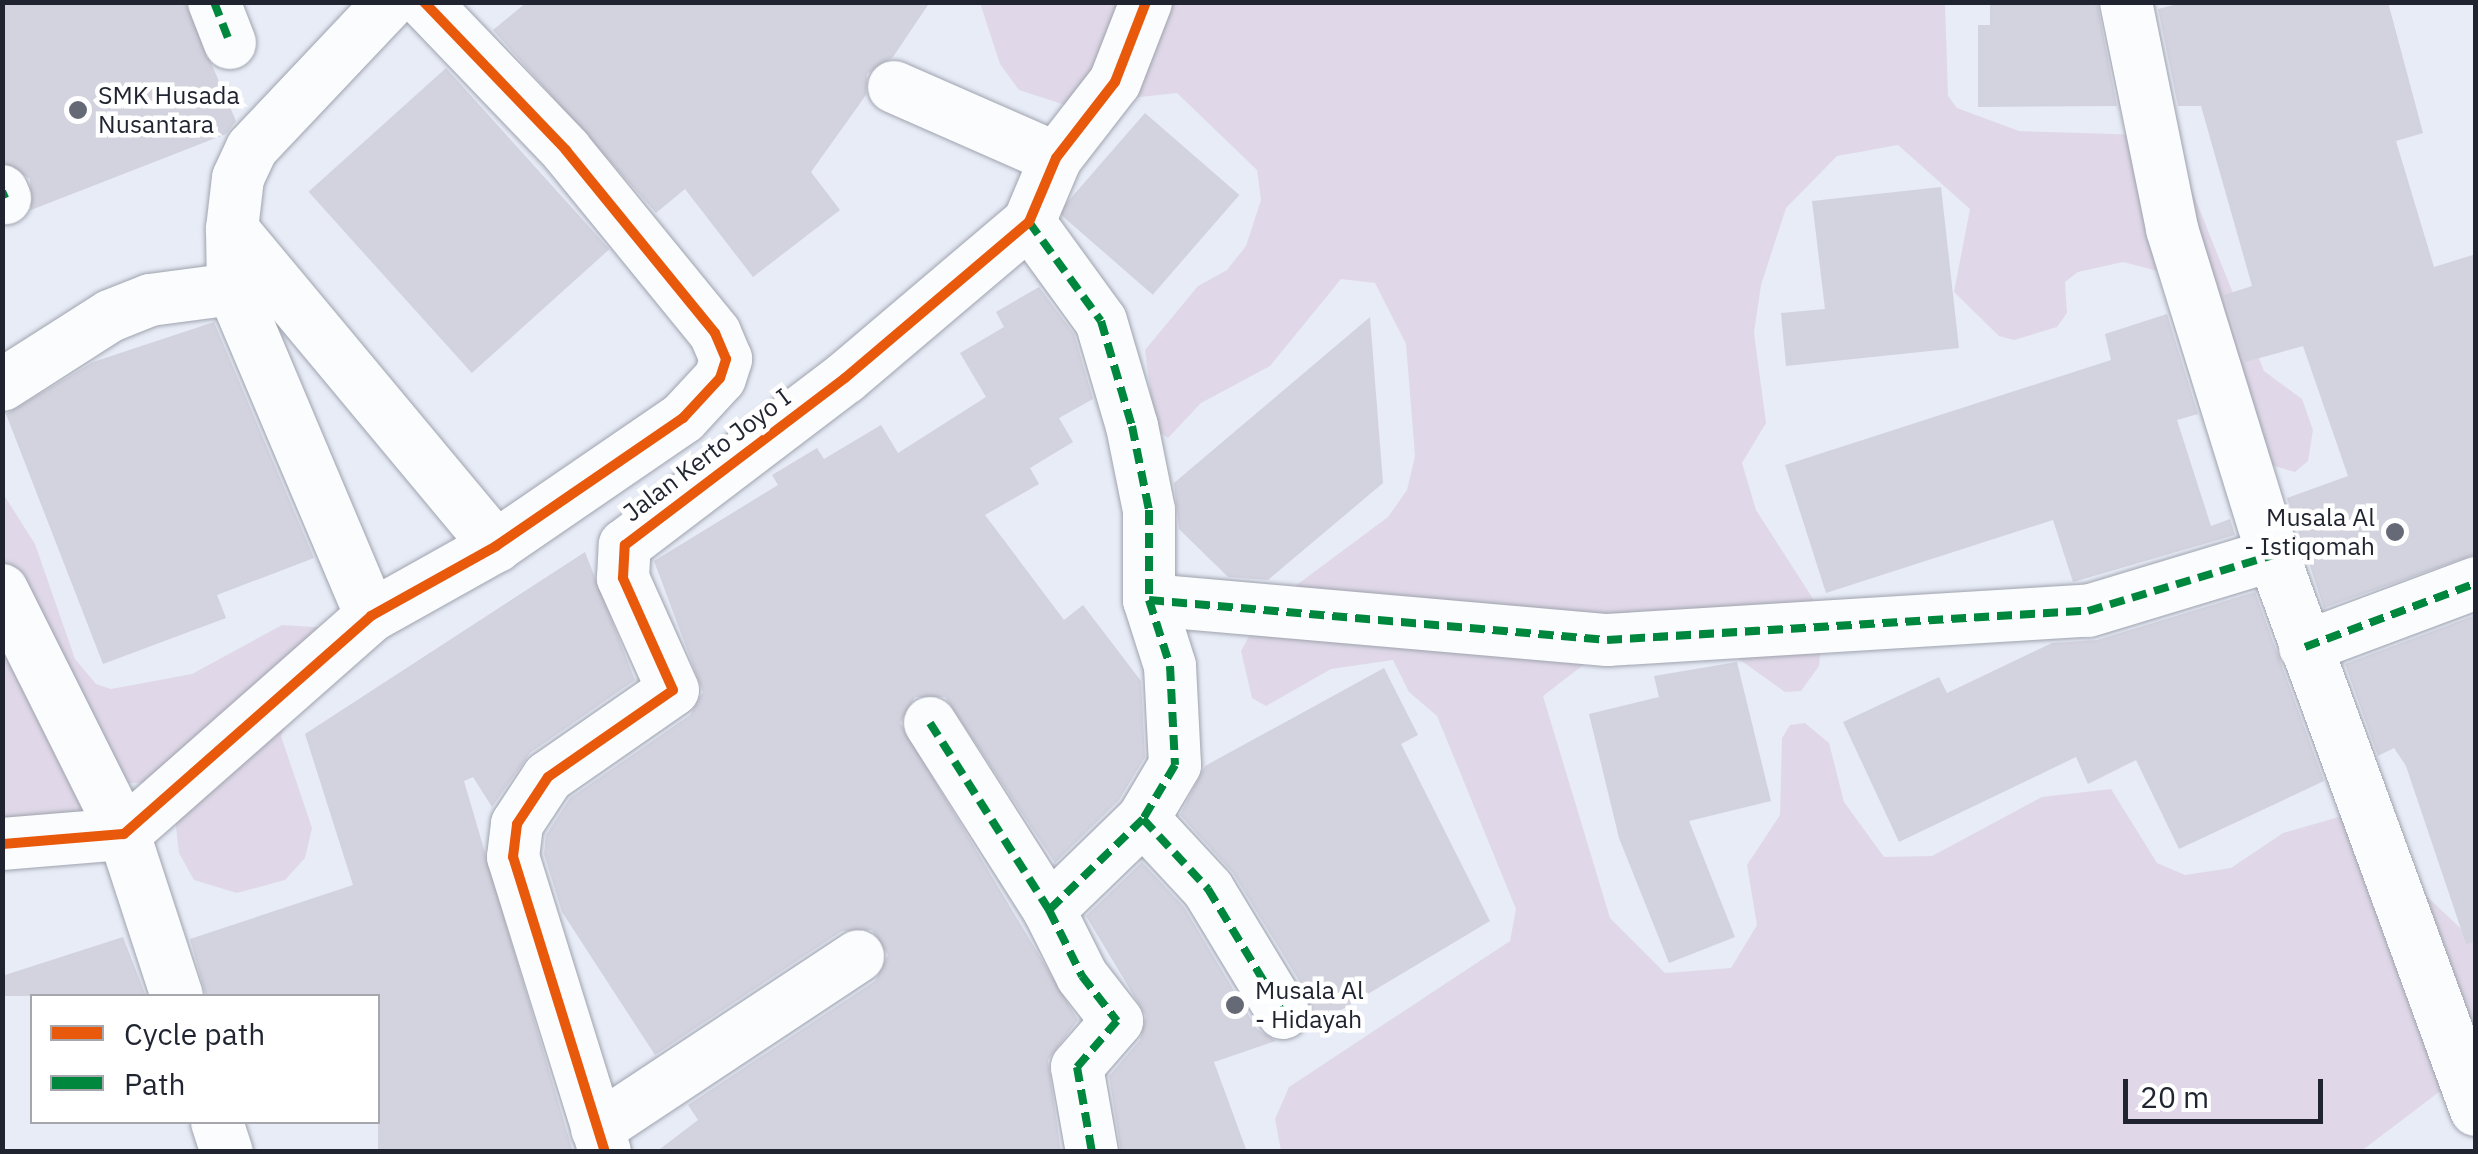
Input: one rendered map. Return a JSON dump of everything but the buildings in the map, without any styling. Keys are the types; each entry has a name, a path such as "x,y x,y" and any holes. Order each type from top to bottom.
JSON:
{"street":[{"path":"371,616 233,289 232,229 238,178 252,148 390,2"},
{"path":"2,844 124,834 371,616 496,546 684,418 708,397 726,359 715,333 566,150 424,2"},
{"name":"Jalan Kerto Joyo I","path":"601,1140 512,856 517,824 548,777 673,690 623,578 625,545 858,367 1028,222 1056,158 1114,82 1146,2"},
{"path":"2126,2 2172,228 2273,555 2476,1110"},
{"path":"894,88 1056,158"},
{"path":"1028,222 1100,321 1149,510 1149,600 1170,666 1174,764 1143,819 1049,910"},
{"path":"232,229 496,546"},
{"path":"2,385 110,316 150,300 233,289"},
{"path":"1149,600 1607,640 2088,611 2273,555"},
{"path":"2304,646 2476,583"},
{"path":"2,590 124,834 176,994"},
{"path":"930,723 1049,910 1082,976 1117,1021 1077,1067 1092,1152"},
{"path":"1143,819 1208,889 1282,1012"},
{"path":"601,1140 858,956"},
{"path":"218,1124 227,1152"}],"shaded area":[{"path":"980,3 1945,3 1948,96 1957,108 2019,131 2146,135 2189,183 2264,371 2302,399 2313,430 2308,461 2295,472 2267,464 2169,274 2123,262 2078,272 2065,282 2067,313 2057,327 2014,340 1999,336 1954,292 1970,209 1898,145 1837,156 1786,208 1761,285 1754,333 1766,423 1742,463 1756,510 1824,616 1819,666 1801,691 1785,692 1736,657 1634,626 1543,696 1610,918 1665,973 1731,968 1757,925 1747,865 1780,815 1782,738 1790,725 1805,723 1829,743 1844,802 1884,857 1932,856 2042,797 2111,789 2157,863 2185,875 2231,868 2283,833 2342,816 2475,942 2475,1110 2439,1092 2360,1152 1281,1151 1275,1119 1289,1087 1510,941 1516,909 1437,716 1409,692 1393,660 1331,669 1266,706 1252,698 1241,651 1263,610 1388,517 1407,490 1415,456 1406,344 1375,283 1341,279 1270,366 1201,403 1168,438 1155,429 1145,350 1198,286 1227,270 1246,246 1261,200 1257,170 1177,93 1065,105 1019,90 1000,64"},
{"path":"2,492 35,544 75,659 96,684 111,689 192,674 282,625 329,628 281,736 312,828 305,858 285,880 237,893 194,880 179,853 174,810 155,783 123,783 44,842 3,854"}],"marked path":[{"path":"214,2 230,43"},
{"path":"2,191 5,198"},
{"path":"1029,222 1101,321 1132,426 1149,510 1149,600 1170,666 1175,765 1143,819 1049,910 1082,976 1117,1021 1077,1067 1092,1152"},
{"path":"1149,600 1607,640 2088,611 2273,555"},
{"path":"2305,647 2476,583"},
{"path":"930,723 1049,910"},
{"path":"1143,819 1208,889 1283,1013"}],"cycle path":[{"path":"2,844 124,834 371,616 496,546 683,418 720,378 726,359 715,333 566,150 424,2"},
{"path":"605,1152 513,857 517,824 548,777 673,690 623,578 625,545 845,378 1029,222 1056,158 1115,82 1146,2"}],"place":[{"name":"SMK Husada Nusantara","path":"78,110"},
{"name":"Musala Al - Istiqomah","path":"2395,532"},
{"name":"Musala Al - Hidayah","path":"1235,1005"}]}
